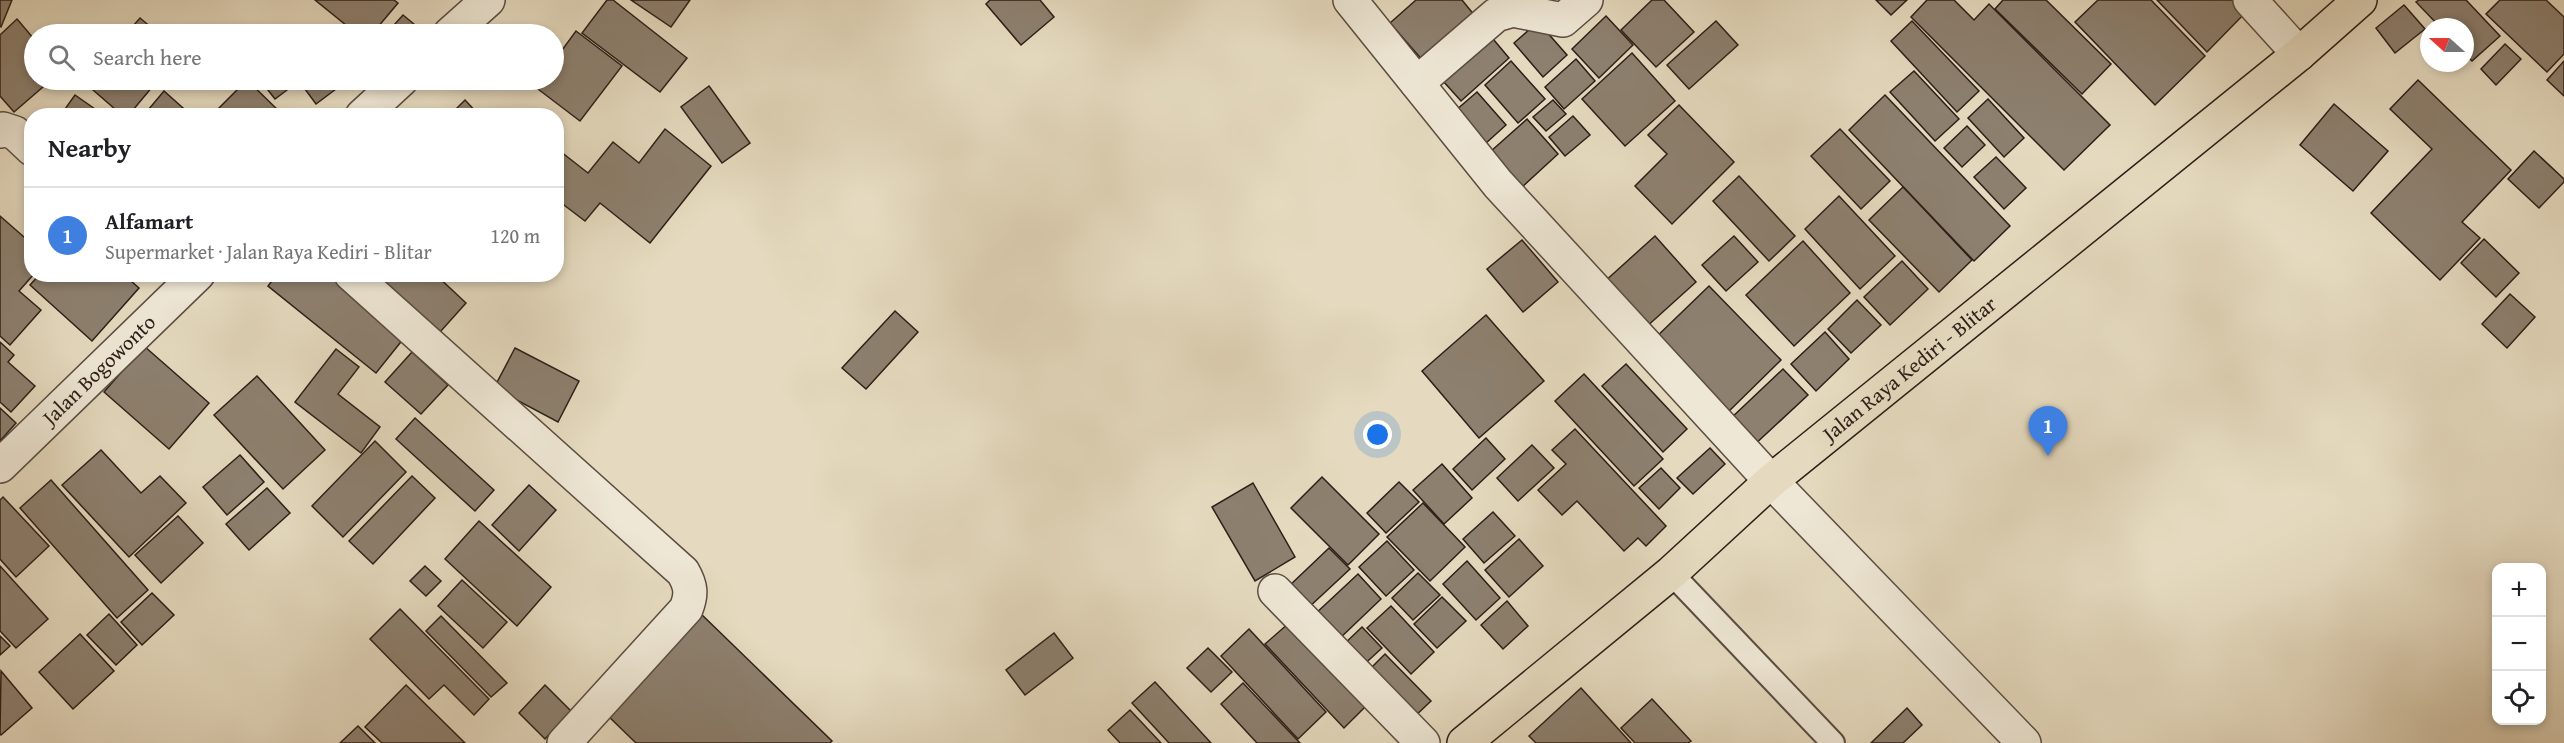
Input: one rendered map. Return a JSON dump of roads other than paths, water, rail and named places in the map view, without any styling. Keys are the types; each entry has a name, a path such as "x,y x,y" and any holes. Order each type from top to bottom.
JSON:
{"main road":[{"name":"Jalan Raya Kediri - Blitar","path":"1464,743 1671,573 1771,481 2299,54 2360,0"}],"street":[{"path":"461,24 488,0"},
{"path":"1350,0 1498,184 1771,481 2024,743"},
{"path":"1417,83 1496,15 1513,10 1563,20 1586,0"},
{"path":"2250,0 2299,54"},
{"path":"371,108 390,90"},
{"path":"0,131 3,129 15,133 24,141"},
{"name":"Jalan Bogowonto","path":"0,466 177,282"},
{"path":"360,282 683,572 688,581 692,595 686,609 564,743"},
{"path":"1275,591 1423,743"}],"lane":[{"path":"1671,573 1833,743"}],"place":[{"name":"Alfamart","path":"2048,456"}]}
